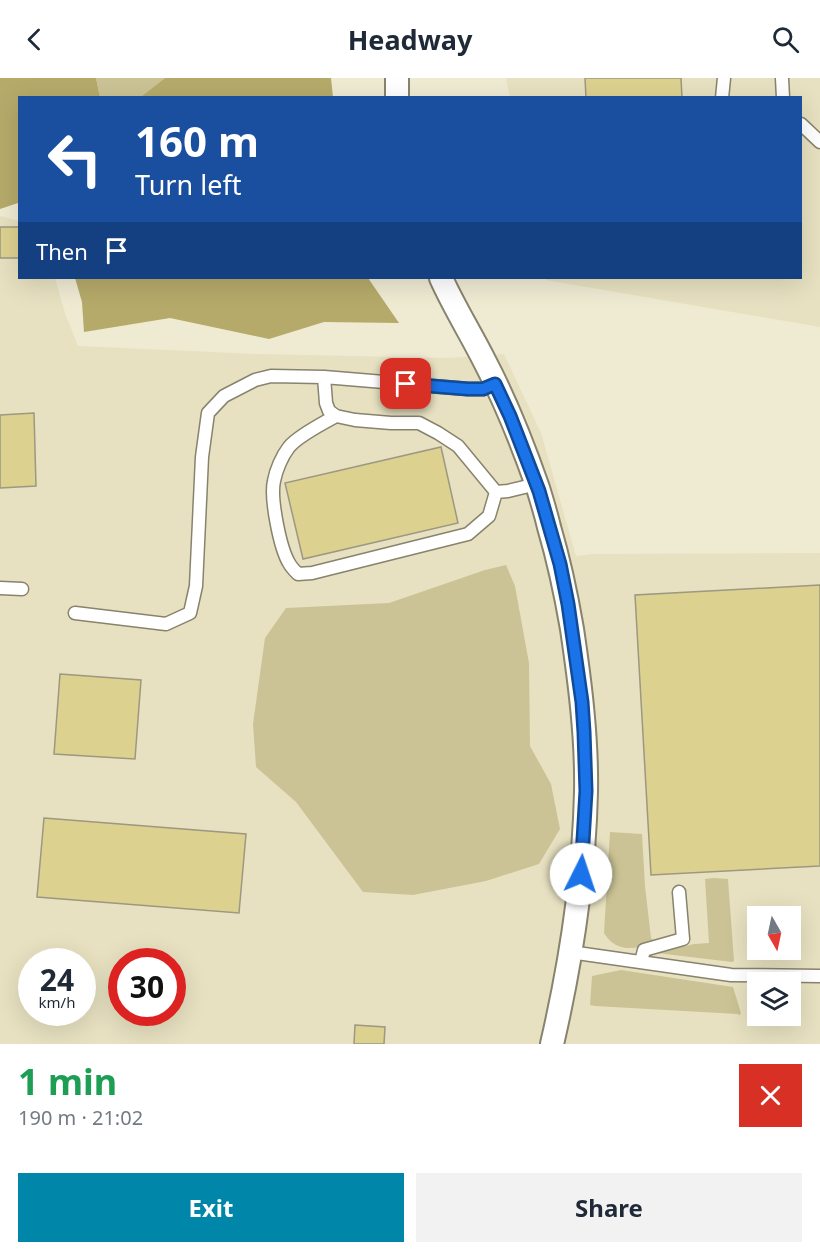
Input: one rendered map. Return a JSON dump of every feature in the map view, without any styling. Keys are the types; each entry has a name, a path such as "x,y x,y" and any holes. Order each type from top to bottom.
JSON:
{"street":[{"path":"397,78 397,96"},
{"path":"442,279 486,363 537,484 560,564 568,604 582,702 586,791 580,884 560,1013 552,1044"}],"lane":[{"path":"722,96 724,78"},
{"path":"782,78 783,96"},
{"path":"802,125 820,142"},
{"path":"75,613 166,624 190,613 196,586 202,457 208,413 224,396 255,380 271,376 324,377 468,389 483,389 495,384"},
{"path":"324,377 326,404 329,411 336,416 355,420 419,423 458,446 496,492"},
{"path":"336,416 290,446 279,465 273,483 281,545 289,564 298,574 312,573 468,534 489,516 496,492"},
{"path":"496,492 537,484"},
{"path":"0,588 22,589"},
{"path":"641,962 644,950 683,939 679,892"},
{"path":"570,952 731,975 820,976"}],"shaded area":[{"path":"0,78 96,78 100,96 18,96 18,203 0,209"},
{"path":"96,78 165,78 143,96 100,96"},
{"path":"165,78 331,78 333,96 142,96"},
{"path":"506,78 820,78 820,327 546,280 802,279 802,96 510,96"},
{"path":"0,216 18,221 18,279 55,279 78,346 257,354 449,358 504,354 541,433 576,556 592,554 820,553 820,1044 0,1044"},
{"path":"75,279 369,279 399,323 324,322 269,339 170,318 84,332 82,302"},
{"path":"506,565 515,586 529,663 530,746 551,784 560,829 539,864 486,881 413,895 363,892 296,802 256,767 253,724 265,638 286,608 389,603"},
{"path":"610,832 642,834 645,886 651,938 654,941 652,944 632,948 620,947 604,933"},
{"path":"705,879 728,879 734,961 657,953 694,944 709,943"},
{"path":"621,970 733,987 741,1013 740,1015 590,1005 592,976"}],"building":[{"path":"585,78 681,78 682,96 586,96"},
{"path":"0,227 18,227 18,258 0,258"},
{"path":"34,413 36,486 0,488 0,415"},
{"path":"441,447 458,523 303,559 285,483"},
{"path":"820,585 820,866 651,875 635,595"},
{"path":"60,674 141,680 135,759 54,754"},
{"path":"44,818 246,834 239,913 37,897"},
{"path":"355,1025 385,1027 384,1044 354,1044"}],"route":[{"path":"406,384 483,389 495,384 539,491 560,564 576,652 582,702 586,791 581,874"}]}
